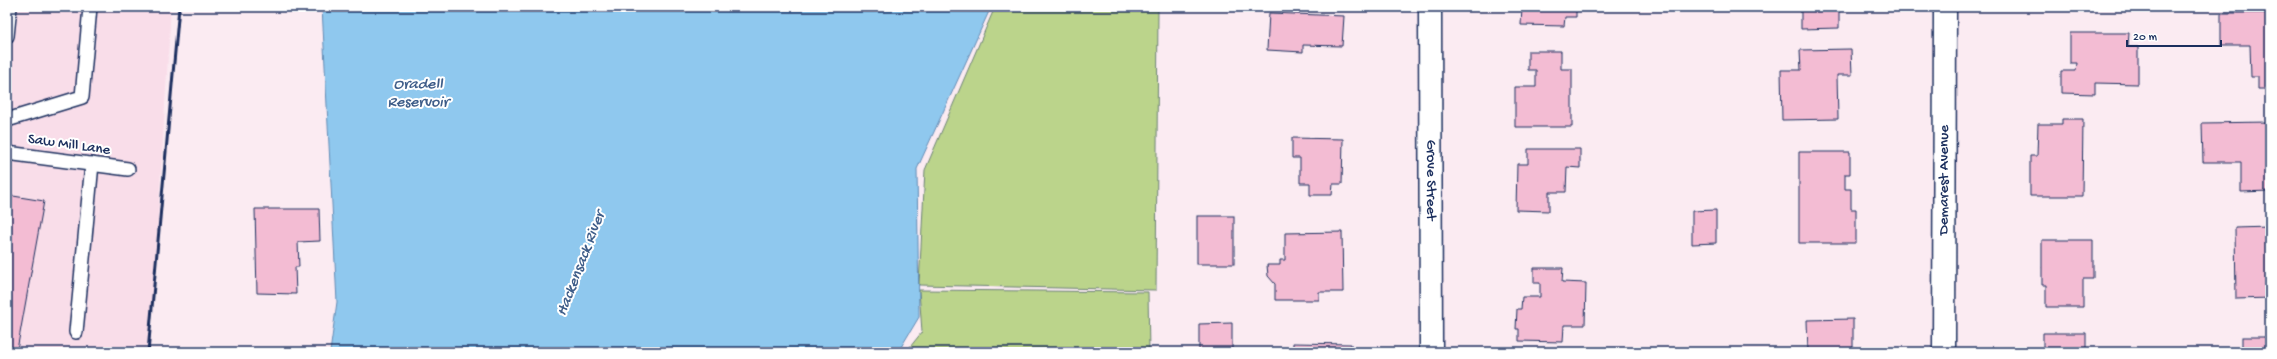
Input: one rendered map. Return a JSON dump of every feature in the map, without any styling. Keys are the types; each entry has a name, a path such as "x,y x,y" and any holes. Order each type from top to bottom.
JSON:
{"street":[{"name":"Grove Street","path":"1430,7 1431,352"},
{"name":"Demarest Avenue","path":"1944,7 1944,352"}],"lane":[{"path":"7,36 10,7"},
{"path":"7,120 82,97 90,7"},
{"name":"Saw Mill Lane","path":"7,153 128,169"},
{"path":"76,332 92,164"}],"shaded area":[{"path":"7,7 171,7 150,352 7,352"}],"green space":[{"path":"995,7 1158,7 1156,290 919,285 925,170"},
{"path":"919,290 1148,292 1149,352 906,352 922,332"}],"water":[{"path":"322,7 991,7 917,169 919,317 898,352 330,352 337,302"}],"building":[{"path":"1517,7 1576,7 1576,17 1565,17 1564,26 1521,25 1522,8"},
{"path":"1835,7 1835,9 1839,9 1839,28 1801,29 1801,8"},
{"path":"1269,13 1344,16 1342,46 1303,45 1303,52 1267,50"},
{"path":"2221,13 2270,13 2270,89 2258,89 2258,77 2251,77 2250,45 2221,45"},
{"path":"2070,33 2129,33 2128,47 2138,47 2138,84 2095,83 2095,94 2061,93 2061,71 2076,71 2077,63 2070,63"},
{"path":"1851,49 1852,75 1837,75 1838,119 1782,120 1781,70 1801,70 1800,50"},
{"path":"1528,51 1561,51 1561,69 1572,69 1572,127 1515,127 1515,87 1536,87 1536,70 1528,70"},
{"path":"2062,119 2083,119 2082,196 2030,196 2030,156 2037,156 2038,124 2062,124"},
{"path":"2270,122 2270,191 2241,192 2241,162 2203,162 2202,123"},
{"path":"1292,138 1343,139 1342,184 1333,184 1332,195 1310,195 1310,183 1300,183 1300,158 1292,158"},
{"path":"1528,149 1580,149 1580,168 1567,167 1566,192 1549,192 1549,211 1516,210 1517,164 1528,164"},
{"path":"1799,152 1850,152 1850,174 1845,174 1845,189 1851,189 1851,209 1856,209 1856,243 1799,243"},
{"path":"7,195 44,201 17,350 7,348"},
{"path":"255,209 319,209 320,241 298,242 299,267 295,267 296,294 257,293"},
{"path":"1716,210 1716,243 1692,244 1692,211"},
{"path":"1197,216 1234,216 1234,264 1197,264"},
{"path":"2270,227 2270,298 2236,299 2235,228"},
{"path":"1342,232 1343,292 1319,292 1319,300 1275,300 1275,284 1268,276 1267,265 1280,265 1280,260 1285,260 1285,233"},
{"path":"2042,240 2093,240 2093,279 2083,279 2083,307 2046,307 2046,285 2042,285"},
{"path":"1534,268 1563,268 1562,282 1586,283 1585,325 1564,325 1563,342 1519,341 1519,329 1516,329 1517,309 1521,309 1522,297 1540,297 1540,283 1534,283"},
{"path":"1853,319 1853,348 1865,347 1865,352 1808,352 1807,320"},
{"path":"1232,323 1232,352 1199,352 1199,324"},
{"path":"2043,333 2086,333 2086,352 2047,352 2047,349 2043,349"},
{"path":"2242,337 2270,337 2270,352 2242,352"},
{"path":"1293,343 1351,344 1351,352 1293,352"}],"railway":[{"path":"148,352 179,7"}],"water label":[{"name":"Oradell Reservoir","path":"418,94"},
{"name":"Hackensack River","path":"582,264"}]}
